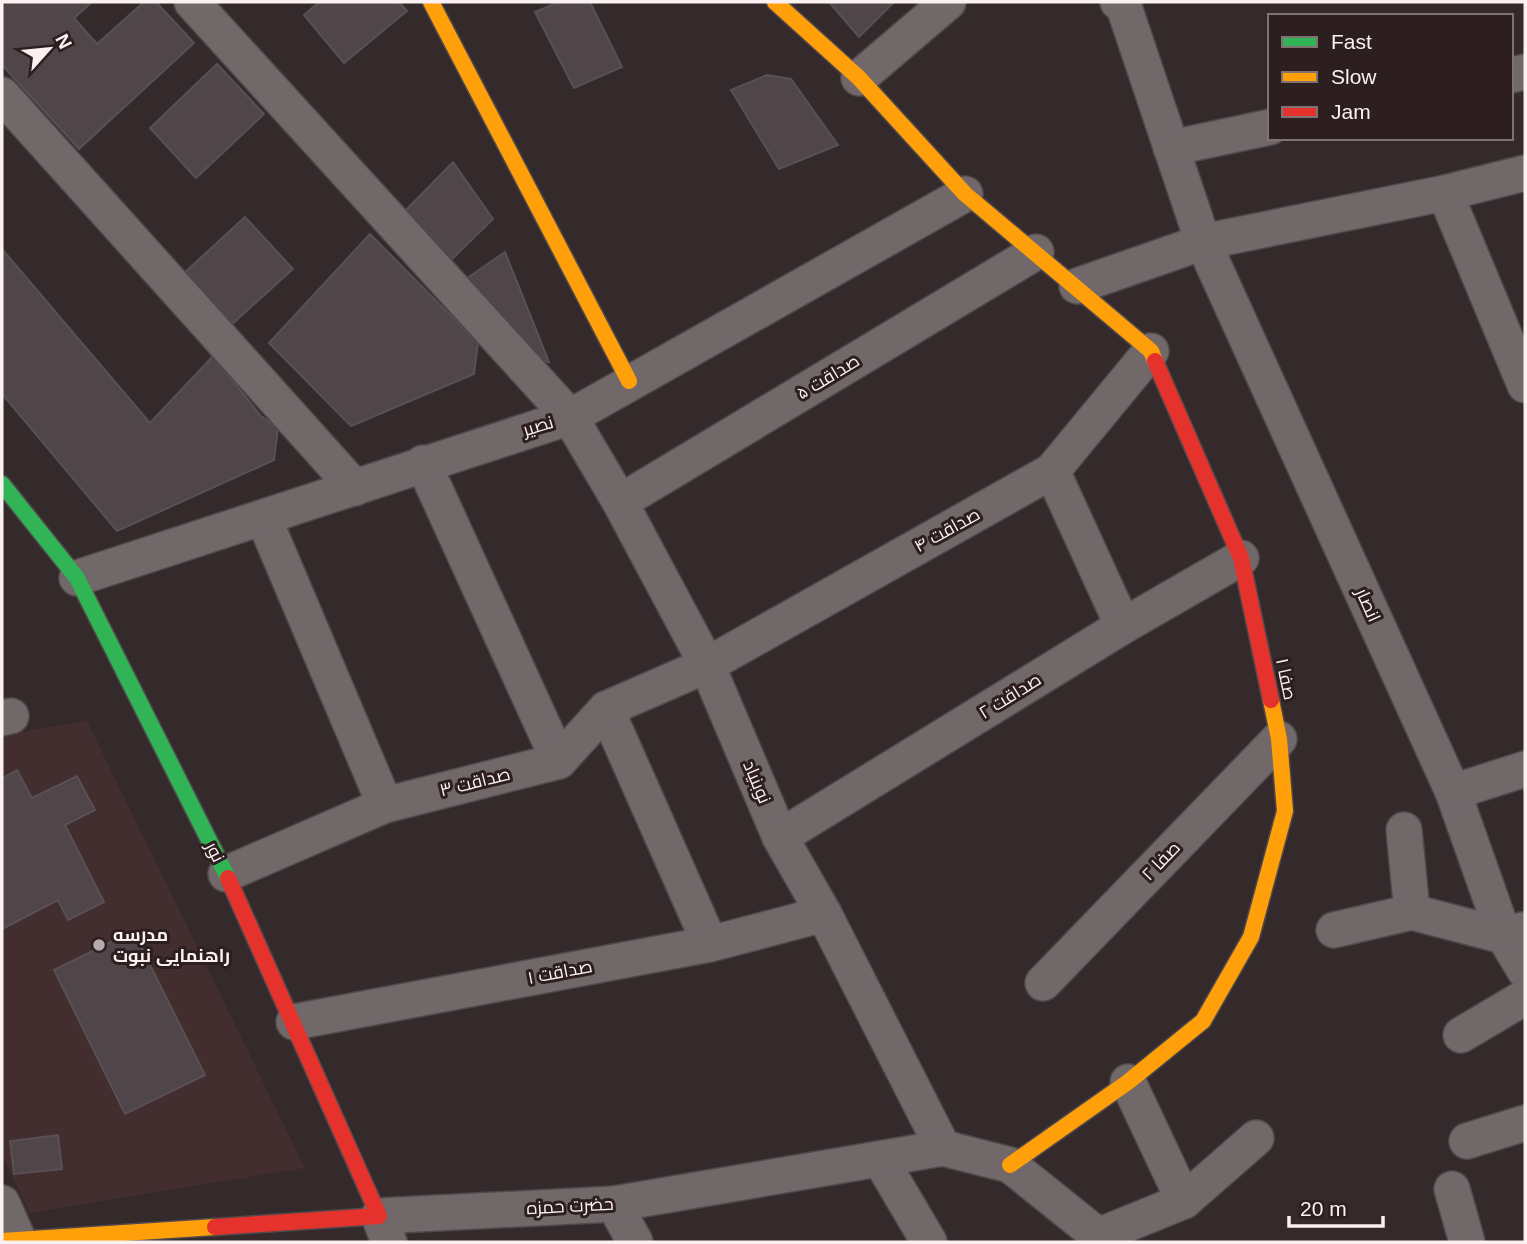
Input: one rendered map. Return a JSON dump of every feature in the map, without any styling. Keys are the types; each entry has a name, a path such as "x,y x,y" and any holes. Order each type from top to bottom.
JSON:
{"street":[{"name":"نوبنیاد","path":"191,2 570,416 620,502 707,665 780,837 824,914 943,1148"},
{"path":"431,2 629,381"},
{"name":"صفا ۱","path":"775,2 859,78 965,194 1151,351 1241,558 1279,739 1285,811 1251,937 1203,1021 1128,1082 1010,1165"},
{"path":"859,78 948,2"},
{"name":"انصار","path":"1123,2 1203,242 1515,932 1525,971"},
{"path":"2,95 355,488"},
{"path":"1171,148 1268,127"},
{"path":"1077,286 1203,242 1445,193 1525,173"},
{"path":"1445,193 1525,385"},
{"name":"نصیر","path":"77,578 264,519 423,463 570,416 965,194"},
{"name":"صداقت ۵","path":"620,502 1036,252"},
{"name":"صداقت ۴","path":"707,665 1052,471 1151,351"},
{"path":"423,463 559,761 606,709 707,665"},
{"path":"1052,471 1123,626"},
{"name":"نور","path":"2,484 77,578 226,874 295,1022 384,1229"},
{"path":"264,519 385,805"},
{"name":"صداقت ۲","path":"780,837 1123,626 1241,558"},
{"path":"606,709 710,944"},
{"name":"صفا ۲","path":"1043,983 1279,739"},
{"name":"صداقت ۳","path":"226,874 385,805 559,761"},
{"path":"1453,792 1525,769"},
{"path":"1404,830 1412,912"},
{"path":"1334,930 1412,912 1515,932"},
{"name":"صداقت ۱","path":"295,1022 710,944 824,914"},
{"path":"1461,1035 1525,997"},
{"path":"1128,1082 1184,1201"},
{"path":"1468,1141 1525,1123"},
{"path":"1102,1239 1184,1201 1256,1138"},
{"name":"حضرت حمزه","path":"10,1240 384,1229 614,1204 943,1148 1010,1165 1102,1239"},
{"path":"880,1159 929,1242"},
{"path":"1452,1189 1467,1242"},
{"path":"2,1203 10,1240"},
{"path":"614,1204 635,1242"}],"shaded area":[{"name":"مدرسه راهنمایی نبوت","path":"87,721 305,1168 30,1213 2,1156 2,735"}],"building":[{"path":"2,2 92,2 74,18 97,44 144,2 156,2 194,43 79,149 2,65"},
{"path":"319,2 399,2 407,11 344,63 304,15"},
{"path":"559,2 590,2 622,67 574,88 535,12"},
{"path":"829,2 894,2 859,37"},
{"path":"217,64 264,114 196,178 150,128"},
{"path":"767,75 791,79 838,145 779,169 731,90"},
{"path":"453,162 493,219 447,264 401,215"},
{"path":"245,217 293,269 230,326 183,274"},
{"path":"370,234 478,343 474,374 351,426 269,343"},
{"path":"2,249 150,423 213,356 261,416 278,428 274,460 117,531 2,394"},
{"path":"505,252 549,362 532,359 466,279"},
{"path":"17,770 32,798 77,776 95,810 65,825 104,902 68,920 58,900 2,929 2,778"},
{"path":"133,931 205,1075 125,1114 54,970"},
{"path":"58,1135 62,1169 14,1174 10,1141"}],"traffic: fast":[{"path":"2,484 77,578 228,878"}],"traffic: slow":[{"path":"431,2 629,381"},
{"path":"775,2 859,78 965,194 1151,351 1155,361"},
{"path":"1010,1165 1128,1082 1203,1021 1251,937 1285,811 1279,739 1271,700"},
{"path":"2,1241 215,1227"}],"traffic: jam":[{"path":"1155,361 1241,558 1271,700"},
{"path":"215,1227 379,1216 228,878"}],"place":[{"name":"مدرسه راهنمایی نبوت","path":"99,945"}]}
